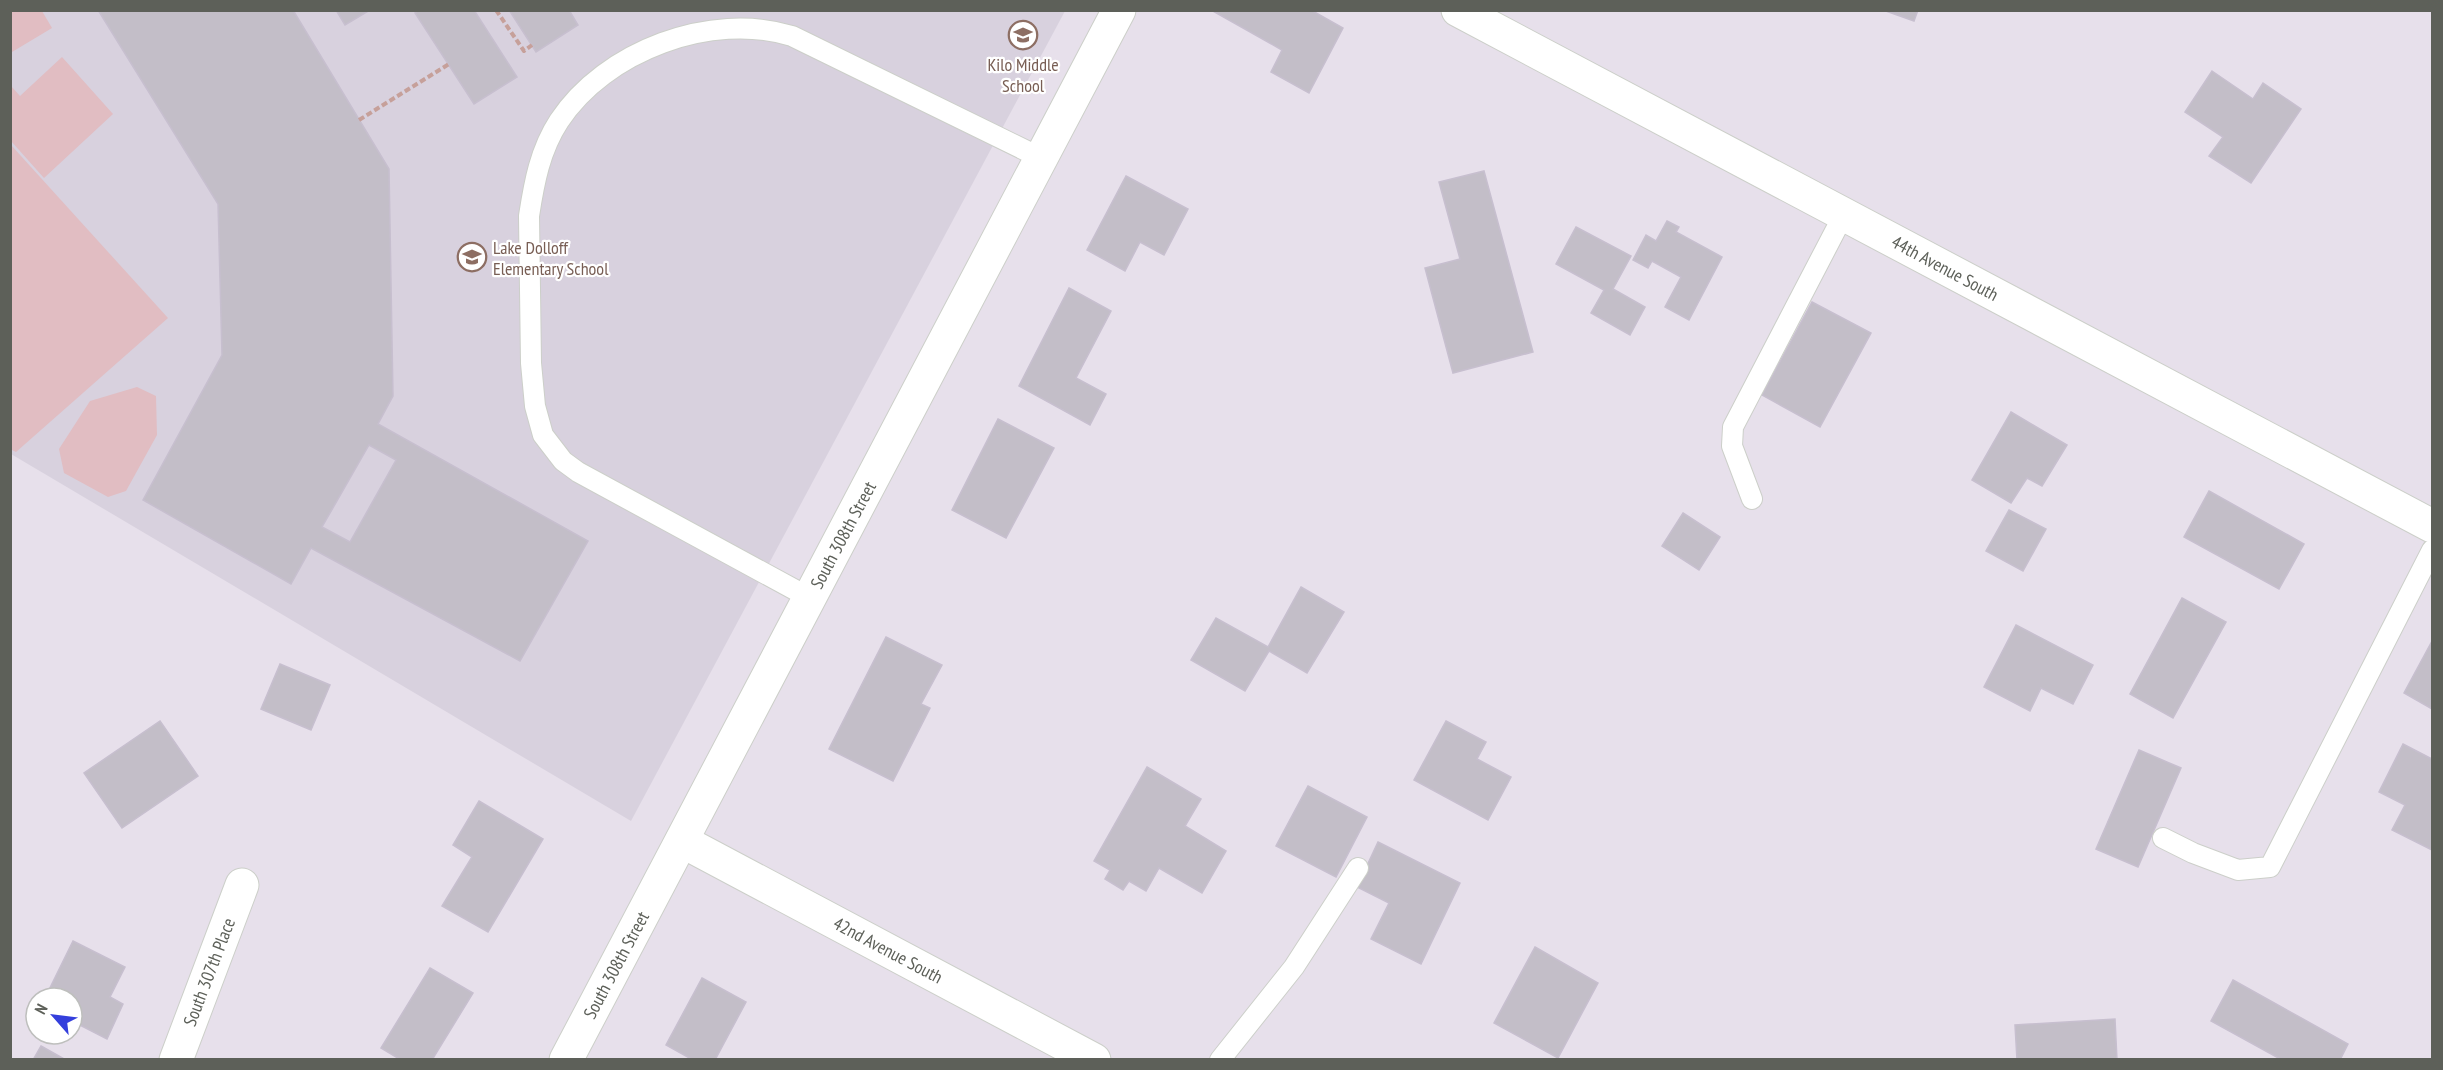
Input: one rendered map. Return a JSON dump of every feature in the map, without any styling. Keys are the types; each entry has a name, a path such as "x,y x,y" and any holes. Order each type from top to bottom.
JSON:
{"street":[{"name":"South 308th Street","path":"566,1059 1119,10"},
{"name":"44th Avenue South","path":"1458,10 2433,526"},
{"name":"42nd Avenue South","path":"682,841 1094,1059"},
{"name":"South 307th Place","path":"176,1059 242,885"}],"lane":[{"path":"810,598 578,472 563,460 543,435 534,406 532,383 529,216 533,190 548,142 558,122 583,91 604,73 627,58 683,37 712,31 753,27 792,36 1041,158"},
{"path":"1752,499 1732,446 1733,427 1844,214"},
{"path":"2163,838 2193,853 2238,870 2270,867 2433,550"},
{"path":"1220,1059 1294,967 1358,868"}],"path":[{"path":"496,10 524,51 532,45"},
{"path":"359,120 449,64"}],"shaded area":[{"path":"10,11 42,11 52,28 12,52"},
{"name":"Lake Dolloff Elementary School","path":"11,11 1065,11 631,821 11,454"},
{"path":"62,57 113,114 44,178 11,141 11,86 20,96"},
{"path":"11,145 168,318 16,452 10,449"},
{"path":"137,387 156,396 157,435 126,491 108,497 64,473 59,449 90,401"}],"building":[{"path":"98,10 293,10 389,169 393,396 378,424 588,541 520,661 311,548 291,584 143,500 222,355 218,204","holes":["369,445 396,460 350,542 322,527"]},
{"path":"336,10 370,10 345,25"},
{"path":"419,10 474,10 517,77 474,104 415,13"},
{"path":"509,10 569,10 578,25 536,52"},
{"path":"1211,10 1311,10 1343,28 1309,93 1271,72 1282,50"},
{"path":"1883,10 1918,10 1914,21"},
{"path":"2212,71 2253,99 2263,83 2301,109 2251,183 2209,156 2223,137 2185,112"},
{"path":"1484,171 1533,352 1453,373 1425,268 1460,259 1439,182"},
{"path":"1126,176 1188,209 1164,255 1140,242 1125,271 1087,250"},
{"path":"1667,221 1679,227 1676,232 1722,257 1689,320 1665,307 1681,277 1652,261 1648,268 1633,260 1646,235 1656,241"},
{"path":"1576,227 1631,256 1613,289 1645,307 1630,335 1591,313 1604,290 1556,264"},
{"path":"1069,288 1111,311 1076,378 1106,394 1090,425 1019,386"},
{"path":"1812,302 1871,333 1820,427 1762,395"},
{"path":"2011,412 2067,445 2042,486 2027,478 2011,503 1972,480"},
{"path":"998,419 1054,448 1006,538 952,510"},
{"path":"2209,491 2304,544 2279,589 2184,537"},
{"path":"2009,510 2046,529 2023,571 1986,551"},
{"path":"1683,513 1720,537 1699,570 1662,546"},
{"path":"1301,587 1344,612 1307,673 1269,651 1245,691 1191,660 1216,618 1268,647"},
{"path":"2182,598 2226,622 2173,718 2130,694"},
{"path":"2016,625 2093,665 2073,704 2041,688 2030,711 1984,687"},
{"path":"886,637 942,665 921,704 930,708 893,781 829,749"},
{"path":"2432,641 2432,709 2404,693"},
{"path":"280,664 330,685 311,730 261,709"},
{"path":"160,721 198,776 122,828 84,773"},
{"path":"1446,721 1486,742 1477,759 1511,777 1488,820 1414,780"},
{"path":"2403,744 2432,759 2432,850 2392,830 2405,805 2379,792"},
{"path":"2139,750 2181,768 2138,867 2096,849"},
{"path":"1147,767 1201,799 1185,826 1226,851 1202,893 1159,868 1146,891 1129,881 1123,890 1105,879 1110,870 1094,861"},
{"path":"1308,786 1367,817 1336,877 1276,846"},
{"path":"479,801 543,839 488,932 442,906 472,857 453,845"},
{"path":"1378,842 1460,883 1421,964 1371,939 1389,903 1357,887"},
{"path":"73,941 125,967 110,997 123,1004 107,1039 84,1027 84,986 51,986"},
{"path":"1535,947 1598,983 1558,1058 1494,1023"},
{"path":"430,968 473,993 432,1060 401,1060 381,1048"},
{"path":"702,978 746,1002 715,1060 693,1060 666,1045"},
{"path":"2233,980 2348,1044 2340,1060 2282,1060 2211,1021"},
{"path":"2115,1019 2117,1060 2017,1060 2015,1025"},
{"path":"41,1046 66,1060 33,1060"}],"place":[{"name":"Kilo Middle School","path":"1023,35"},
{"name":"Lake Dolloff Elementary School","path":"472,257"}]}
